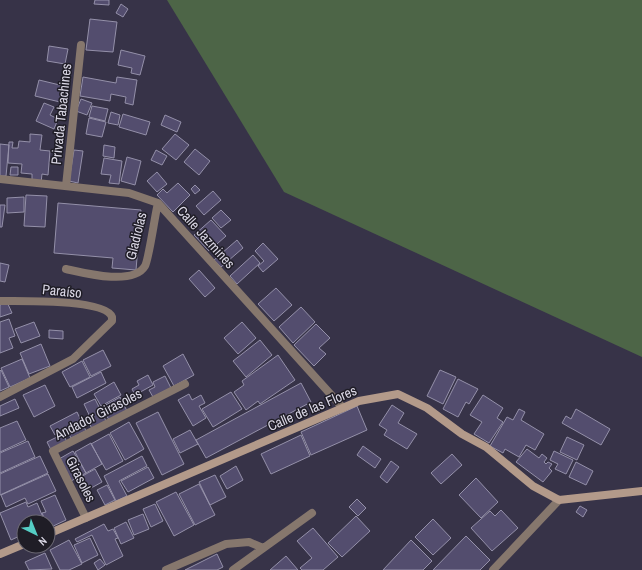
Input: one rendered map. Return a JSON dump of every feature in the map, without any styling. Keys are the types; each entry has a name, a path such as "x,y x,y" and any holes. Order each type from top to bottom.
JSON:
{"street":[{"name":"Privada Tabachines","path":"66,186 81,45"},
{"name":"Calle Jazmines","path":"0,179 129,193 158,203 343,408"},
{"name":"Gladiolas","path":"66,269 96,275 126,277 136,274 145,266 158,203"},
{"name":"Paraíso","path":"0,301 52,301 105,310 111,314 112,322 73,359 0,397"},
{"name":"Andador Girasoles","path":"53,451 186,384"},
{"name":"Calle de las Flores","path":"56,531 359,401 398,394 427,408 462,434 486,447 533,486 559,500"},
{"name":"Girasoles","path":"53,451 86,518"},
{"path":"493,570 559,500 642,491"},
{"path":"233,570 312,513"},
{"path":"166,570 226,544 249,542 263,548"},
{"path":"0,554 16,547"}],"green space":[{"path":"167,0 642,0 642,357 284,192"}],"building":[{"path":"95,0 109,0 109,5 94,4"},
{"path":"121,4 128,9 123,17 116,13"},
{"path":"90,19 117,22 113,52 86,50"},
{"path":"49,46 68,49 65,64 47,61"},
{"path":"121,50 145,56 140,75 131,73 132,68 118,65"},
{"path":"83,77 116,83 117,77 137,80 133,105 125,103 126,97 111,94 110,101 80,96"},
{"path":"39,80 64,86 60,102 35,96"},
{"path":"81,99 92,103 87,115 76,111"},
{"path":"44,103 54,107 50,115 58,119 54,129 36,121"},
{"path":"92,106 108,109 105,121 89,117"},
{"path":"111,112 120,115 118,125 108,123"},
{"path":"123,114 150,122 146,135 119,127"},
{"path":"165,115 181,122 177,132 161,125"},
{"path":"89,118 106,122 102,137 86,134"},
{"path":"30,134 42,135 40,150 50,151 48,175 42,174 41,183 32,182 32,174 21,173 22,164 8,163 9,142 13,142 12,148 18,148 19,141 30,142"},
{"path":"175,134 189,145 176,160 162,149"},
{"path":"0,144 9,145 6,176 0,176"},
{"path":"104,145 115,147 114,158 103,156"},
{"path":"195,149 210,161 199,175 184,162"},
{"path":"74,150 83,151 78,183 69,181"},
{"path":"156,150 167,156 162,165 151,160"},
{"path":"127,157 141,161 135,185 121,181"},
{"path":"104,158 122,161 119,184 109,183 111,175 101,174"},
{"path":"11,167 18,167 18,175 10,175"},
{"path":"157,172 167,184 157,192 147,181"},
{"path":"178,183 190,195 173,212 157,195 163,189 167,193"},
{"path":"195,185 200,190 195,194 191,189"},
{"path":"213,191 221,200 204,215 196,206"},
{"path":"26,195 47,196 45,227 24,226"},
{"path":"24,197 24,212 7,213 7,198"},
{"path":"58,203 141,210 136,270 112,268 113,258 54,253"},
{"path":"0,205 5,205 2,227 0,227"},
{"path":"221,210 231,220 221,228 212,218"},
{"path":"211,220 226,236 209,251 194,235"},
{"path":"237,240 243,248 221,267 214,260"},
{"path":"263,243 278,259 263,272 258,266 264,261 255,251"},
{"path":"253,255 260,263 237,284 230,276"},
{"path":"0,263 9,265 5,282 0,281"},
{"path":"199,270 215,288 205,297 189,279"},
{"path":"276,288 292,305 274,321 258,304"},
{"path":"7,302 12,313 0,317 0,305"},
{"path":"301,307 315,322 293,343 279,327"},
{"path":"9,319 15,336 9,338 13,348 0,353 0,322"},
{"path":"34,322 40,336 21,343 15,329"},
{"path":"242,322 256,338 238,354 224,338"},
{"path":"316,324 330,338 319,348 326,354 314,366 294,345"},
{"path":"49,330 63,331 63,339 49,338"},
{"path":"260,340 272,355 246,377 233,361"},
{"path":"41,344 50,366 29,374 20,353"},
{"path":"103,350 111,366 91,376 83,360"},
{"path":"183,354 194,375 174,386 163,366"},
{"path":"278,355 295,380 260,404 258,401 246,410 234,392 244,385 242,381"},
{"path":"22,359 30,378 10,387 1,368"},
{"path":"82,361 90,377 70,387 62,372"},
{"path":"1,370 9,387 0,391 0,371"},
{"path":"440,370 456,377 443,404 427,396"},
{"path":"101,372 106,383 77,398 72,387"},
{"path":"148,375 153,385 135,395 132,389 139,385 137,381"},
{"path":"165,376 171,388 153,397 149,390 155,387 153,382"},
{"path":"458,379 478,389 469,404 466,402 458,417 443,409"},
{"path":"114,382 121,395 101,406 94,394"},
{"path":"301,383 311,402 206,458 196,440"},
{"path":"45,385 55,406 34,417 23,395"},
{"path":"231,392 242,409 213,427 202,409"},
{"path":"189,394 192,400 201,395 205,403 199,406 206,418 193,426 178,400"},
{"path":"483,395 503,408 497,418 503,422 489,443 474,434 482,422 470,415"},
{"path":"120,397 127,411 109,420 102,407"},
{"path":"15,399 19,408 0,416 0,406"},
{"path":"95,399 106,421 92,429 89,422 92,421 84,404"},
{"path":"392,405 404,413 398,423 417,434 407,449 384,435 387,430 379,425"},
{"path":"357,406 367,430 311,455 301,432"},
{"path":"519,409 525,412 521,420 544,434 535,450 526,445 519,457 505,449 503,453 490,446 507,417 513,420"},
{"path":"576,409 610,429 601,445 562,423 566,416 571,419"},
{"path":"77,412 86,431 71,438 66,429 55,435 50,426"},
{"path":"158,412 184,464 162,475 136,423"},
{"path":"17,421 26,440 0,452 0,428"},
{"path":"129,422 144,449 125,460 110,433"},
{"path":"190,430 198,444 180,453 173,439"},
{"path":"63,434 67,442 51,450 47,442"},
{"path":"109,434 123,461 106,470 91,444"},
{"path":"301,435 310,456 271,474 261,454"},
{"path":"567,437 584,445 577,460 560,452"},
{"path":"28,441 35,457 0,473 0,453"},
{"path":"91,443 102,464 86,473 75,452"},
{"path":"363,446 381,459 375,468 357,455"},
{"path":"527,449 539,458 542,454 547,458 544,462 546,464 548,462 552,464 549,468 552,471 543,482 516,462"},
{"path":"73,451 86,473 71,481 59,459"},
{"path":"554,451 573,460 566,474 555,469 558,464 550,460"},
{"path":"452,454 462,465 441,484 431,473"},
{"path":"40,456 48,473 0,495 0,474"},
{"path":"142,456 147,466 119,481 127,496 116,501 104,476"},
{"path":"391,461 399,467 387,483 380,477"},
{"path":"576,462 593,471 586,485 569,477"},
{"path":"236,466 243,480 227,489 220,476"},
{"path":"148,467 154,478 128,492 121,481"},
{"path":"95,469 102,482 84,492 77,479"},
{"path":"48,474 56,491 28,504 25,498 6,507 1,495"},
{"path":"215,475 226,497 210,505 199,482"},
{"path":"476,478 498,502 481,518 459,495"},
{"path":"199,484 215,515 195,525 179,494"},
{"path":"107,485 115,500 105,505 97,490"},
{"path":"176,492 194,525 174,536 156,502"},
{"path":"55,495 66,520 56,525 56,514 42,514 46,512 41,501"},
{"path":"357,499 366,508 358,516 349,507"},
{"path":"26,502 28,507 37,503 42,514 16,514 16,538 11,540 0,513"},
{"path":"155,504 163,521 151,527 143,509"},
{"path":"580,506 587,510 583,517 576,512"},
{"path":"501,510 518,528 492,551 471,528 490,511 495,516"},
{"path":"143,514 149,529 134,535 128,520"},
{"path":"356,516 370,531 342,557 328,543"},
{"path":"433,519 451,538 433,555 415,537"},
{"path":"126,522 134,538 121,544 114,528"},
{"path":"104,524 108,531 113,529 118,538 115,539 123,556 106,565 92,535 77,542 75,539"},
{"path":"313,528 338,557 323,570 302,570 300,568 312,558 297,541"},
{"path":"466,536 490,560 480,570 433,570"},
{"path":"90,538 98,555 82,563 74,545"},
{"path":"69,540 82,564 69,570 60,570 52,554 56,554 56,547"},
{"path":"411,540 432,561 423,570 383,570"},
{"path":"45,554 52,569 29,570 25,562"},
{"path":"217,554 223,567 217,570 185,570"},
{"path":"286,556 298,570 270,570"},
{"path":"100,559 105,565 98,570 94,563"}]}
